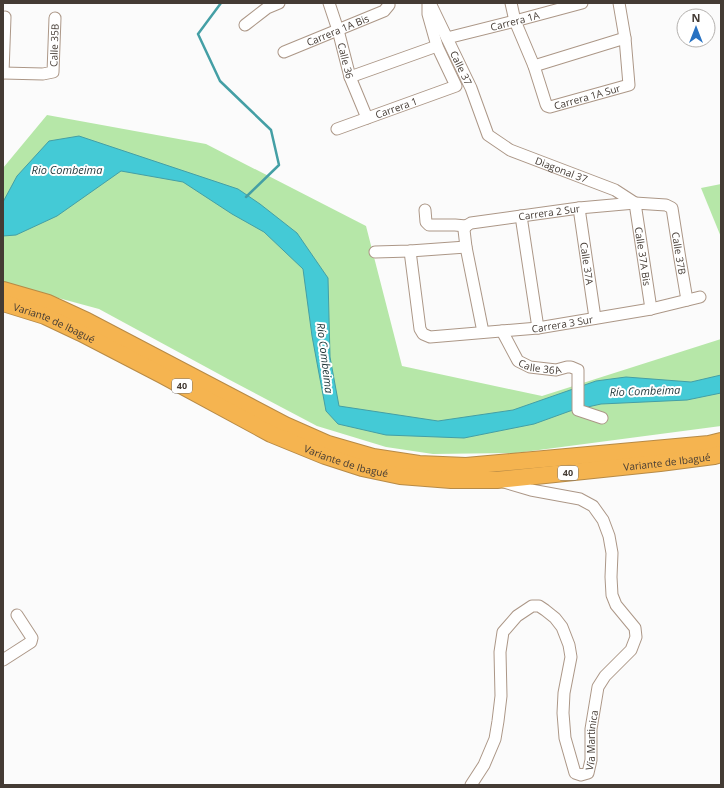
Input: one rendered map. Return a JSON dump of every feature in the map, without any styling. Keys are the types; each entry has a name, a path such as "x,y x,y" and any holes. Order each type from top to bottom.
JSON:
{"highway":[{"name":"Variante de Ibagué","path":"3,290 48,303 87,321 285,425 328,444 373,457 419,464 466,466 709,444 721,441"},
{"name":"Variante de Ibagué","path":"3,303 45,316 81,333 271,434 325,456 362,468 400,476 451,480 497,480 660,463 721,454"}],"street":[{"path":"246,25 267,8 279,3"},
{"name":"Calle 36","path":"329,3 338,30 350,77 367,118"},
{"name":"Calle 37","path":"429,3 470,88 488,135"},
{"name":"Calle 37","path":"429,3 428,14 437,46 456,86"},
{"path":"511,3 516,22 534,66 625,38 619,3"},
{"name":"Carrera 1A","path":"447,38 516,22 582,3"},
{"name":"Carrera 1A Bis","path":"284,52 384,11 389,4"},
{"path":"3,73 5,17"},
{"name":"Calle 35B","path":"3,73 43,74 53,72 55,18"},
{"name":"Carrera 1A Sur","path":"534,66 546,104 550,107 629,85 625,38"},
{"path":"350,77 437,46"},
{"name":"Carrera 1","path":"337,129 456,86"},
{"name":"Diagonal 37","path":"488,135 510,150 615,190 635,203"},
{"name":"Carrera 2 Sur","path":"425,210 426,222 429,225 466,226 471,223 579,208 635,203 666,205 670,207"},
{"name":"Calle 37A Bis","path":"635,203 651,309"},
{"name":"Calle 37B","path":"670,207 672,208 687,300"},
{"name":"Calle 37A","path":"579,208 595,318"},
{"path":"521,216 538,328"},
{"path":"466,226 464,230 466,247 482,332"},
{"path":"375,252 410,252 466,247"},
{"name":"Carrera 3 Sur","path":"410,252 420,330 423,334 430,337 538,328 651,309 700,297"},
{"name":"Calle 36A","path":"502,331 518,361 530,367 556,370 571,367 578,370 578,410 602,418"},
{"name":"Vía Martinica","path":"471,785 484,765 495,739 501,696 500,652 503,632 517,616 532,606 539,606 555,618 562,626 569,645 571,657 564,693 563,713 565,738 575,773 588,773 591,760 591,729 598,687 605,676 631,650 636,637 635,628 616,605 612,595 612,553 609,536 603,520 594,506 580,499 531,490 497,480"},
{"path":"3,660 31,642 32,638 17,615"}],"green space":[{"path":"47,115 206,144 366,226 402,366 542,396 721,339 721,426 516,453 433,454 386,447 317,426 99,309 3,283 3,168"},
{"path":"721,184 721,237 701,188"}],"water":[{"name":"Rio Combeima","path":"79,136 238,189 297,233 328,278 330,357 339,406 438,421 513,410 596,381 626,377 691,382 721,375 721,393 687,400 601,404 570,411 534,424 464,438 386,435 338,424 326,411 312,336 303,269 264,232 232,214 183,182 121,171 57,216 16,235 3,236 3,202 17,176 49,141"}],"waterway":[{"path":"221,3 198,34 220,81 271,130 279,165 246,197"}],"water label":[{"name":"Río Combeima","path":"325,358"},
{"name":"Río Combeima","path":"645,391"}]}
